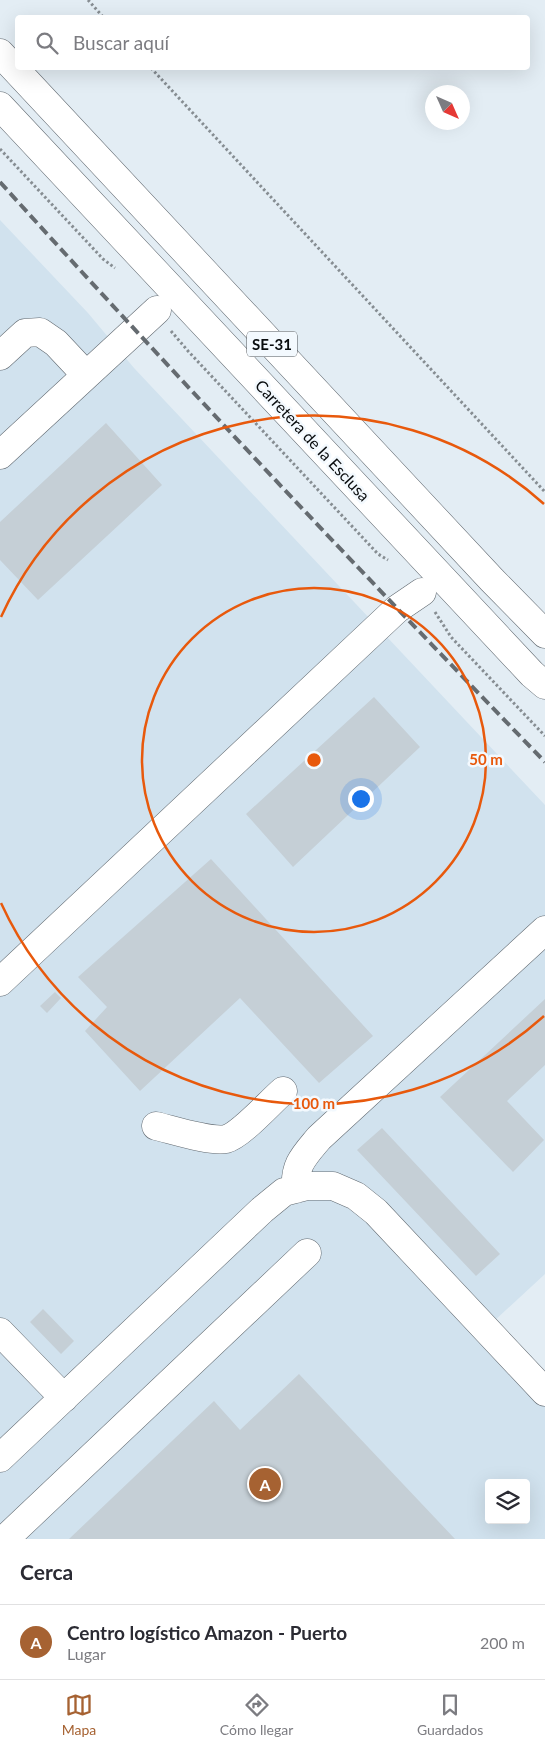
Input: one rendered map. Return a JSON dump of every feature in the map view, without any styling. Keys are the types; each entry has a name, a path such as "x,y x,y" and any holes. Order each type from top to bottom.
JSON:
{"main road":[{"name":"SE-31","path":"0,53 15,69"},
{"name":"SE-31","path":"16,70 485,573 545,634"},
{"name":"Carretera de la Esclusa","path":"0,106 532,674 545,685"},
{"path":"0,455 157,310"},
{"path":"0,356 25,333 40,332 56,344 86,375"},
{"path":"0,982 397,609 422,592"},
{"path":"296,1189 295,1176 302,1158 319,1138 545,930"},
{"path":"156,1126 209,1138 226,1139 241,1130 282,1091"},
{"path":"0,1458 262,1210 284,1192 307,1186 333,1186 356,1196 376,1212 545,1392"},
{"path":"5,1539 307,1253"},
{"path":"0,1332 64,1398"}],"path":[{"path":"88,0 101,15"},
{"path":"153,70 545,492"},
{"path":"0,149 103,259 118,270"},
{"path":"157,310 188,351 378,554 393,563"},
{"path":"422,592 451,637 545,736"}],"shaded area":[{"path":"0,220 88,313 134,368 545,805 545,1274 493,1322 545,1377 545,1539 0,1539"}],"building":[{"path":"106,423 162,485 38,600 0,560 0,522"},
{"path":"374,697 420,747 293,867 246,814"},
{"path":"211,859 373,1036 319,1083 240,998 140,1091 85,1031 107,1007 78,977"},
{"path":"55,992 61,998 47,1013 40,1006"},
{"path":"545,999 545,1065 507,1101 544,1140 513,1172 440,1097"},
{"path":"382,1128 500,1254 476,1276 357,1150"},
{"path":"43,1309 74,1341 61,1354 30,1322"},
{"path":"299,1374 455,1539 69,1539 214,1401 240,1430"}],"railway":[{"path":"0,182 270,475 545,762"}],"place":[{"name":"Centro logístico Amazon - Puerto","path":"265,1484"}]}
